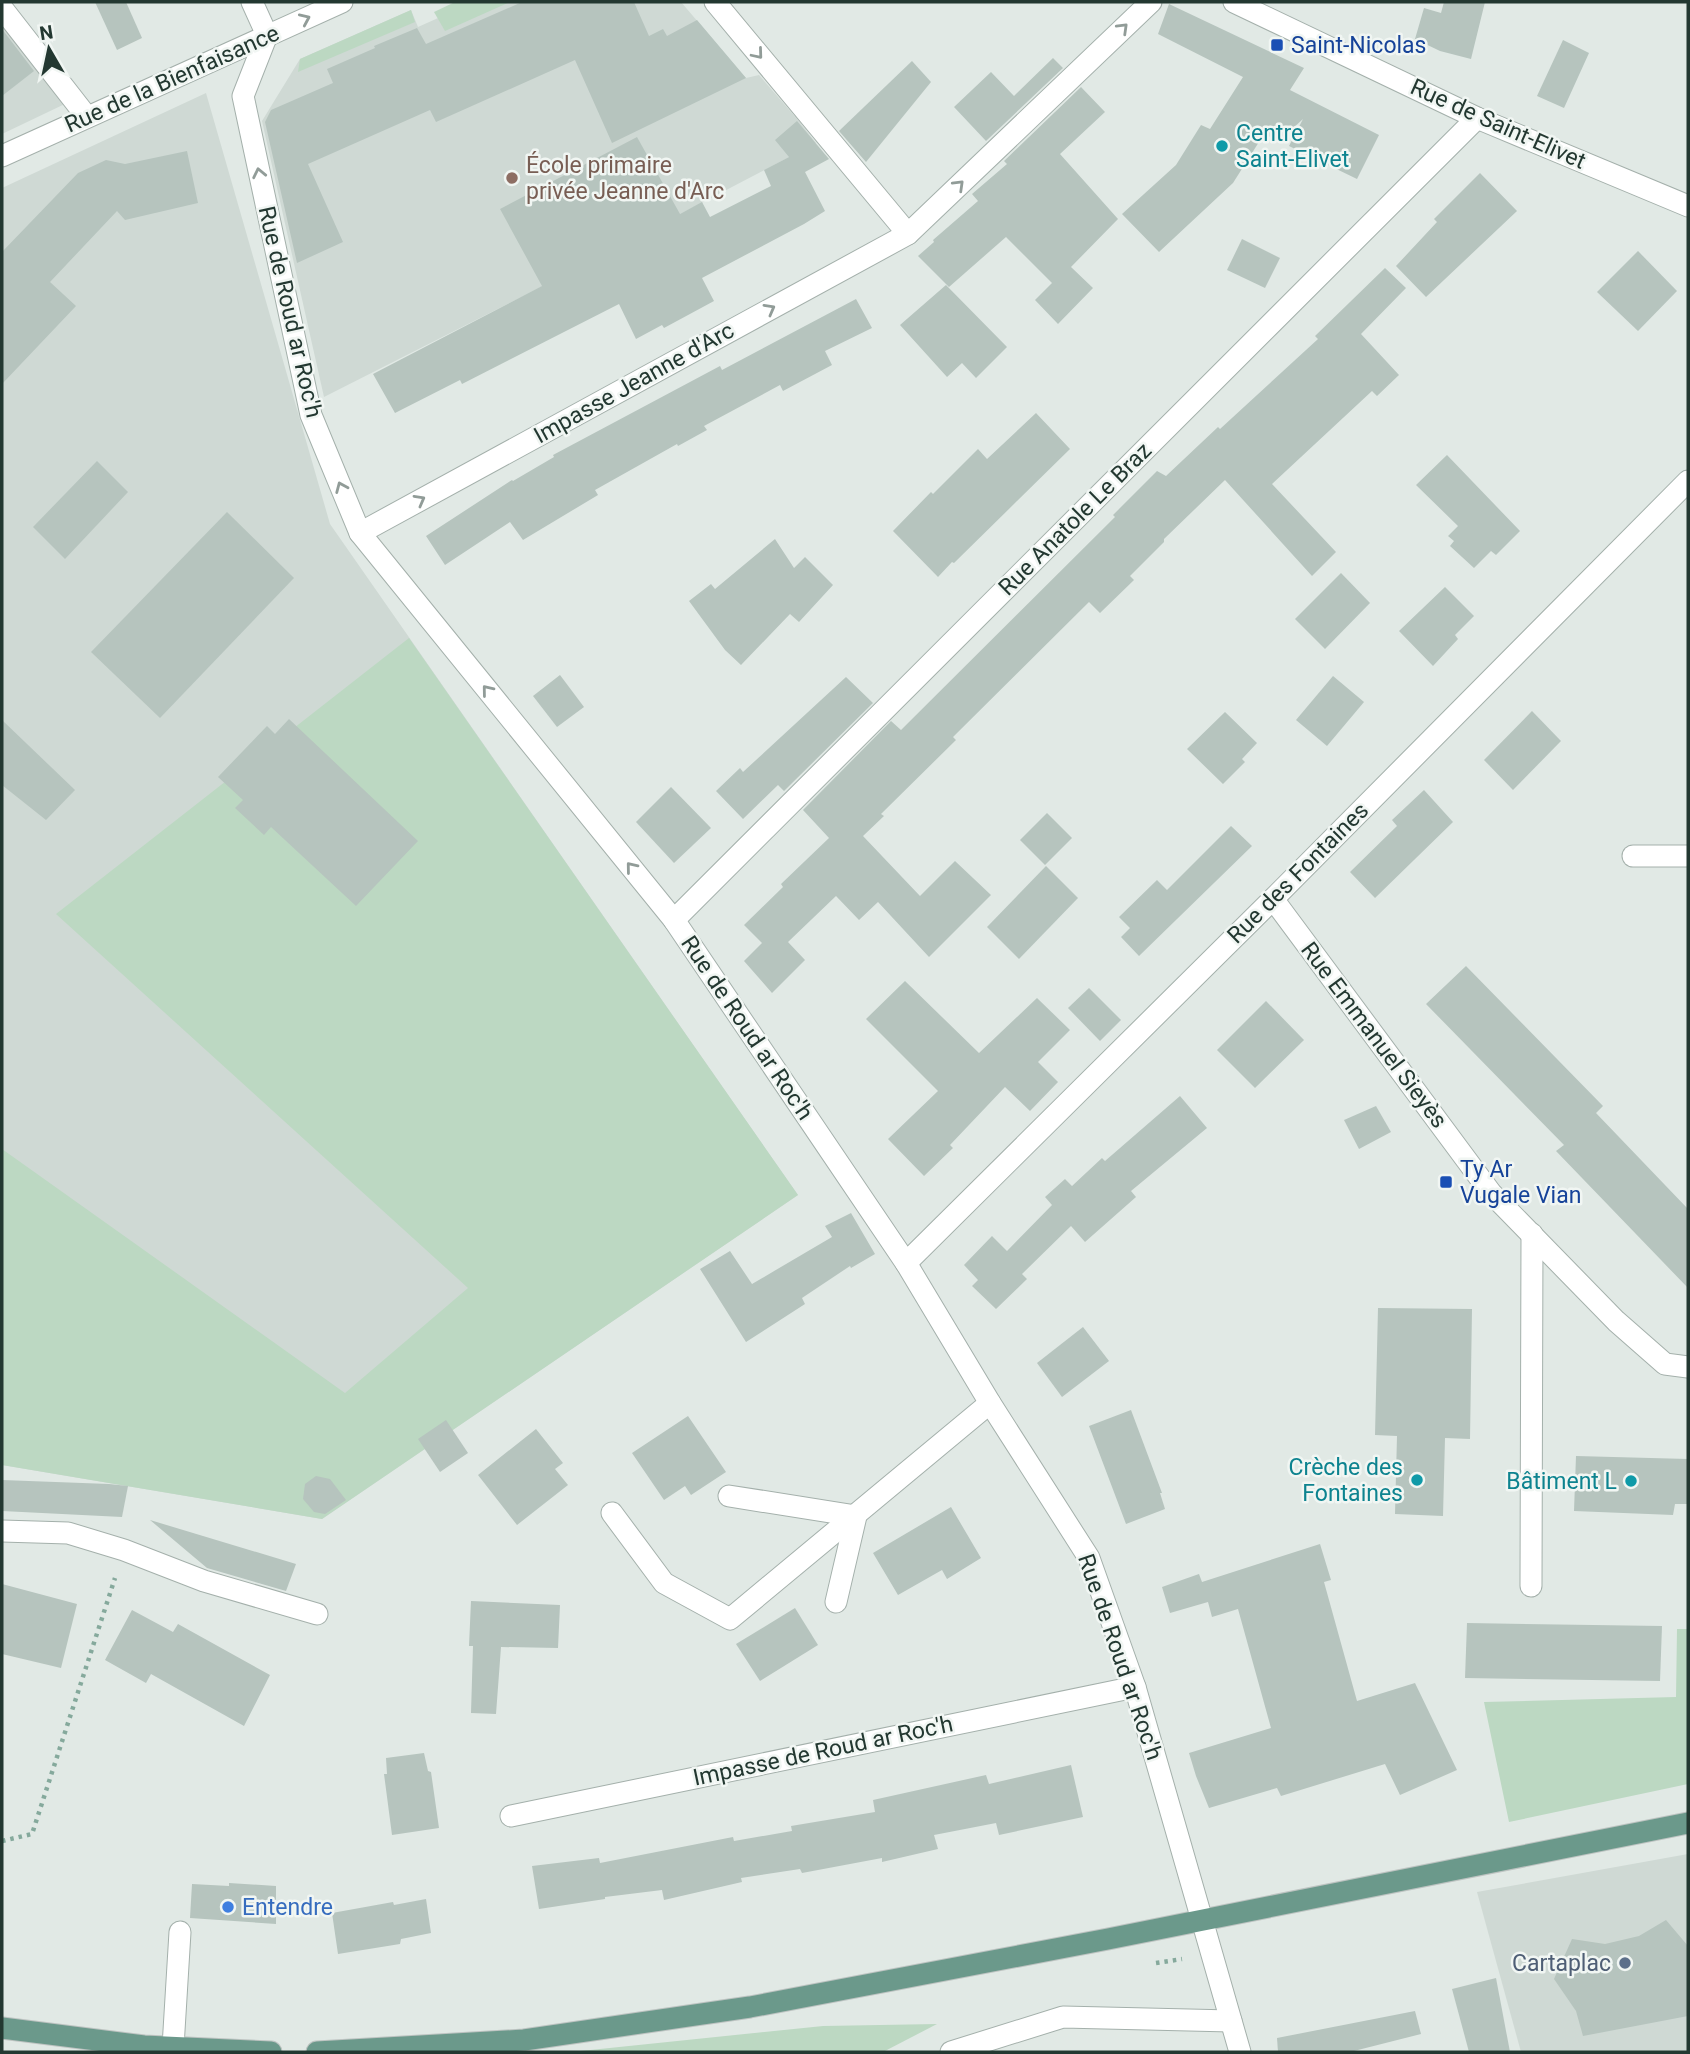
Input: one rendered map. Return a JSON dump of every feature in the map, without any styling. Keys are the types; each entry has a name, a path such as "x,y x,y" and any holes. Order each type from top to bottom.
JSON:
{"main road":[{"path":"317,2052 524,2040 750,2007 1688,1823"},
{"path":"2,2028 144,2046 271,2052"}],"street":[{"path":"253,2 267,35"},
{"name":"Rue de la Bienfaisance","path":"2,156 342,2"},
{"path":"715,2 908,234"},
{"name":"Impasse Jeanne d'Arc","path":"360,533 908,234 1151,2"},
{"name":"Rue de Saint-Elivet","path":"1234,2 1477,118 1688,206"},
{"path":"2,8 87,117"},
{"name":"Rue de Roud ar Roc'h","path":"267,35 243,96 311,415 360,533 674,920 906,1263 990,1403 1089,1558 1135,1687 1240,2052"},
{"name":"Rue Anatole Le Braz","path":"674,920 1477,118"},
{"name":"Rue des Fontaines","path":"906,1263 1273,899 1688,481"},
{"path":"1633,856 1688,856"},
{"name":"Rue Emmanuel Sieyès","path":"1273,899 1491,1193 1616,1321 1665,1364 1688,1367"},
{"path":"1531,1586 1532,1234"},
{"path":"612,1513 664,1583 730,1619 990,1403"},
{"path":"729,1496 856,1516"},
{"path":"836,1602 856,1516"},
{"path":"2,1531 68,1533 124,1550 204,1581 317,1614"},
{"name":"Impasse de Roud ar Roc'h","path":"511,1816 1135,1687"},
{"path":"173,2047 180,1932"},
{"path":"951,2052 1063,2017 1231,2021"}],"path":[{"path":"2,1841 32,1834 124,1550"}],"shaded area":[{"name":"École primaire privée Jeanne d'Arc","path":"474,2 681,2 746,78 759,75 816,143 324,397 262,121 300,59 411,10 418,27"},
{"path":"2,22 69,102 2,134"},
{"path":"206,93 330,524 798,1195 322,1519 2,1465 2,188"},
{"path":"1688,1854 1688,2052 1521,2052 1477,1892"}],"green space":[{"path":"455,2 510,2 445,31 434,12"},
{"path":"411,10 415,22 298,72 300,59"},
{"path":"409,638 798,1195 322,1519 2,1465 2,1149 345,1393 468,1288 56,914"},
{"path":"1677,1629 1688,1629 1688,1784 1509,1822 1484,1702 1676,1697"},
{"path":"937,2024 883,2052 571,2052 823,2026"}],"building":[{"path":"95,2 126,2 142,38 117,50"},
{"path":"522,2 634,2 649,36 663,29 667,36 697,20 746,78 612,143 575,60 436,122 430,110 308,164 343,242 297,263 265,122 271,110 333,83 327,69 375,48 374,46 417,28 426,44"},
{"path":"1444,2 1485,2 1471,59 1440,51 1415,39 1424,8 1441,13"},
{"path":"1169,4 1304,68 1290,90 1379,135 1357,179 1289,146 1303,119 1279,141 1264,134 1233,183 1159,252 1122,214 1176,165 1201,125 1210,129 1243,77 1158,34"},
{"path":"2,29 34,71 2,96"},
{"path":"1563,40 1589,53 1564,108 1537,96"},
{"path":"1053,58 1063,68 986,141 954,107 991,72 1014,96"},
{"path":"912,61 931,82 866,162 839,131"},
{"path":"1081,87 1105,112 1060,154 1118,219 1071,267 1093,288 1058,324 1035,300 1052,283 1006,237 949,287 918,256 978,201 972,194 1007,164 1004,161"},
{"path":"797,121 829,159 805,172 825,211 702,278 714,301 664,328 662,325 636,339 619,304 462,384 460,380 395,413 373,374 542,286 500,209 637,137 680,214 702,202 710,217 771,186 764,170 789,157 775,140"},
{"path":"187,151 198,203 125,220 117,211 50,282 76,306 2,384 2,252 78,173 106,160 125,164"},
{"path":"1480,173 1517,211 1426,297 1396,266 1437,222 1434,219"},
{"path":"1242,239 1280,258 1265,288 1227,270"},
{"path":"1638,251 1677,291 1638,331 1597,292"},
{"path":"1385,268 1406,288 1361,334 1399,375 1377,396 1372,391 1272,484 1336,552 1312,576 1225,480 1164,539 1130,576 1134,580 1100,613 1089,602 953,737 956,740 881,814 884,816 863,836 920,896 955,861 991,895 929,957 878,902 859,920 836,896 788,942 805,960 772,993 744,961 762,943 744,925 783,887 781,884 829,838 803,810 891,721 901,730 1115,517 1113,515 1157,471 1166,476 1218,427 1220,429 1318,339 1315,336"},
{"path":"946,285 1007,347 976,378 962,363 947,377 900,325"},
{"path":"856,299 872,328 825,351 832,365 783,391 780,385 704,426 707,430 595,490 598,495 523,540 510,522 445,565 426,536 512,480 554,457 553,455 720,366 722,370"},
{"path":"1036,413 1070,449 938,577 893,531 978,449 987,459"},
{"path":"1447,455 1520,531 1496,555 1491,551 1474,568 1450,546 1454,541 1448,536 1458,526 1416,485"},
{"path":"97,461 128,492 65,559 33,527"},
{"path":"227,512 294,578 160,718 91,652"},
{"path":"775,539 794,568 805,557 833,585 799,622 790,614 741,665 725,650 689,601 711,584 715,589"},
{"path":"1341,573 1370,603 1325,649 1295,619"},
{"path":"1445,587 1474,616 1455,635 1458,639 1433,666 1399,631"},
{"path":"560,675 584,707 557,727 533,696"},
{"path":"1333,676 1364,702 1327,746 1296,720"},
{"path":"846,677 873,703 784,791 778,785 743,819 716,791 740,768 743,772"},
{"path":"1532,711 1561,741 1513,790 1484,760"},
{"path":"1225,712 1257,743 1242,759 1245,762 1223,784 1187,749"},
{"path":"289,719 418,841 356,906 271,827 264,835 235,808 243,800 218,777 267,726 275,734"},
{"path":"2,720 75,790 46,820 2,785"},
{"path":"671,787 711,828 674,863 636,822"},
{"path":"1424,790 1453,822 1375,898 1350,872 1397,826 1392,820"},
{"path":"1047,813 1072,838 1045,865 1020,840"},
{"path":"1231,826 1252,846 1139,956 1121,937 1130,928 1119,917 1157,880 1167,890"},
{"path":"1046,866 1078,898 1019,959 987,927"},
{"path":"1466,966 1603,1106 1596,1113 1688,1209 1688,1288 1556,1151 1564,1145 1426,1004"},
{"path":"905,981 979,1053 1037,998 1070,1030 1038,1062 1058,1082 1030,1111 1005,1087 950,1145 953,1148 924,1176 888,1139 938,1091 866,1019"},
{"path":"1089,988 1121,1020 1100,1041 1068,1008"},
{"path":"1266,1001 1304,1040 1255,1088 1217,1050"},
{"path":"1180,1096 1207,1128 1131,1191 1136,1197 1085,1242 1071,1226 1022,1274 1027,1279 996,1309 972,1286 978,1280 964,1265 992,1236 1007,1251 1052,1205 1045,1197 1065,1179 1072,1186 1102,1158 1105,1161"},
{"path":"1376,1106 1391,1132 1359,1149 1344,1120"},
{"path":"851,1213 875,1254 851,1268 850,1266 802,1298 805,1304 746,1342 700,1269 730,1251 752,1284 832,1237 825,1226"},
{"path":"1378,1308 1472,1309 1470,1439 1445,1438 1443,1516 1395,1514 1397,1436 1375,1435"},
{"path":"1083,1327 1109,1361 1062,1397 1037,1363"},
{"path":"1131,1410 1162,1493 1165,1509 1126,1524 1089,1426"},
{"path":"688,1416 726,1472 691,1495 685,1486 664,1500 632,1453"},
{"path":"446,1420 468,1453 440,1472 418,1439"},
{"path":"536,1429 563,1463 555,1469 568,1485 517,1525 478,1475"},
{"name":"Bâtiment L","path":"1576,1456 1688,1459 1688,1504 1675,1504 1673,1515 1574,1511"},
{"path":"316,1476 330,1479 346,1500 325,1514 314,1512 303,1499 305,1484"},
{"path":"2,1480 128,1486 122,1517 2,1511"},
{"path":"951,1507 981,1558 947,1579 942,1570 898,1595 873,1553"},
{"path":"150,1520 296,1564 286,1591 207,1568"},
{"path":"1320,1544 1331,1580 1324,1582 1357,1701 1415,1683 1457,1770 1400,1795 1385,1764 1281,1796 1277,1788 1209,1808 1189,1753 1271,1728 1238,1609 1212,1617 1208,1602 1170,1613 1162,1587 1199,1574 1202,1582"},
{"path":"2,1584 77,1604 61,1668 2,1654"},
{"path":"471,1601 560,1605 558,1648 501,1647 496,1714 471,1713"},
{"path":"795,1608 818,1645 760,1681 736,1644"},
{"path":"132,1610 173,1632 178,1624 270,1675 244,1726 151,1674 146,1683 105,1660"},
{"path":"1467,1623 1662,1626 1660,1681 1465,1678"},
{"path":"424,1753 428,1771 431,1772 439,1828 392,1835 384,1774 387,1774 386,1758"},
{"path":"1071,1765 1083,1817 999,1835 996,1823 934,1835 938,1849 882,1862 882,1858 802,1873 800,1869 741,1878 742,1882 664,1900 662,1890 539,1909 532,1866 599,1858 600,1863 733,1837 734,1841 792,1831 791,1826 875,1812 873,1800 986,1775 989,1784"},
{"path":"229,1883 276,1886 276,1924 190,1918 192,1884 229,1886"},
{"path":"426,1899 431,1933 401,1939 400,1944 338,1954 332,1913"},
{"name":"Cartaplac","path":"1666,1920 1688,1946 1688,2016 1583,2036 1576,2011 1554,1979 1572,1939 1605,1944 1639,1936"},
{"path":"1496,1978 1510,2052 1469,2052 1452,1989"},
{"path":"1415,2011 1421,2034 1350,2052 1278,2052 1277,2038"}],"place":[{"name":"Saint-Nicolas","path":"1277,45"},
{"name":"Centre Saint-Elivet","path":"1222,146"},
{"name":"École primaire privée Jeanne d'Arc","path":"512,178"},
{"name":"Ty Ar Vugale Vian","path":"1446,1182"},
{"name":"Crèche des Fontaines","path":"1417,1480"},
{"name":"Bâtiment L","path":"1631,1481"},
{"name":"Entendre","path":"228,1907"},
{"name":"Cartaplac","path":"1625,1963"}]}
